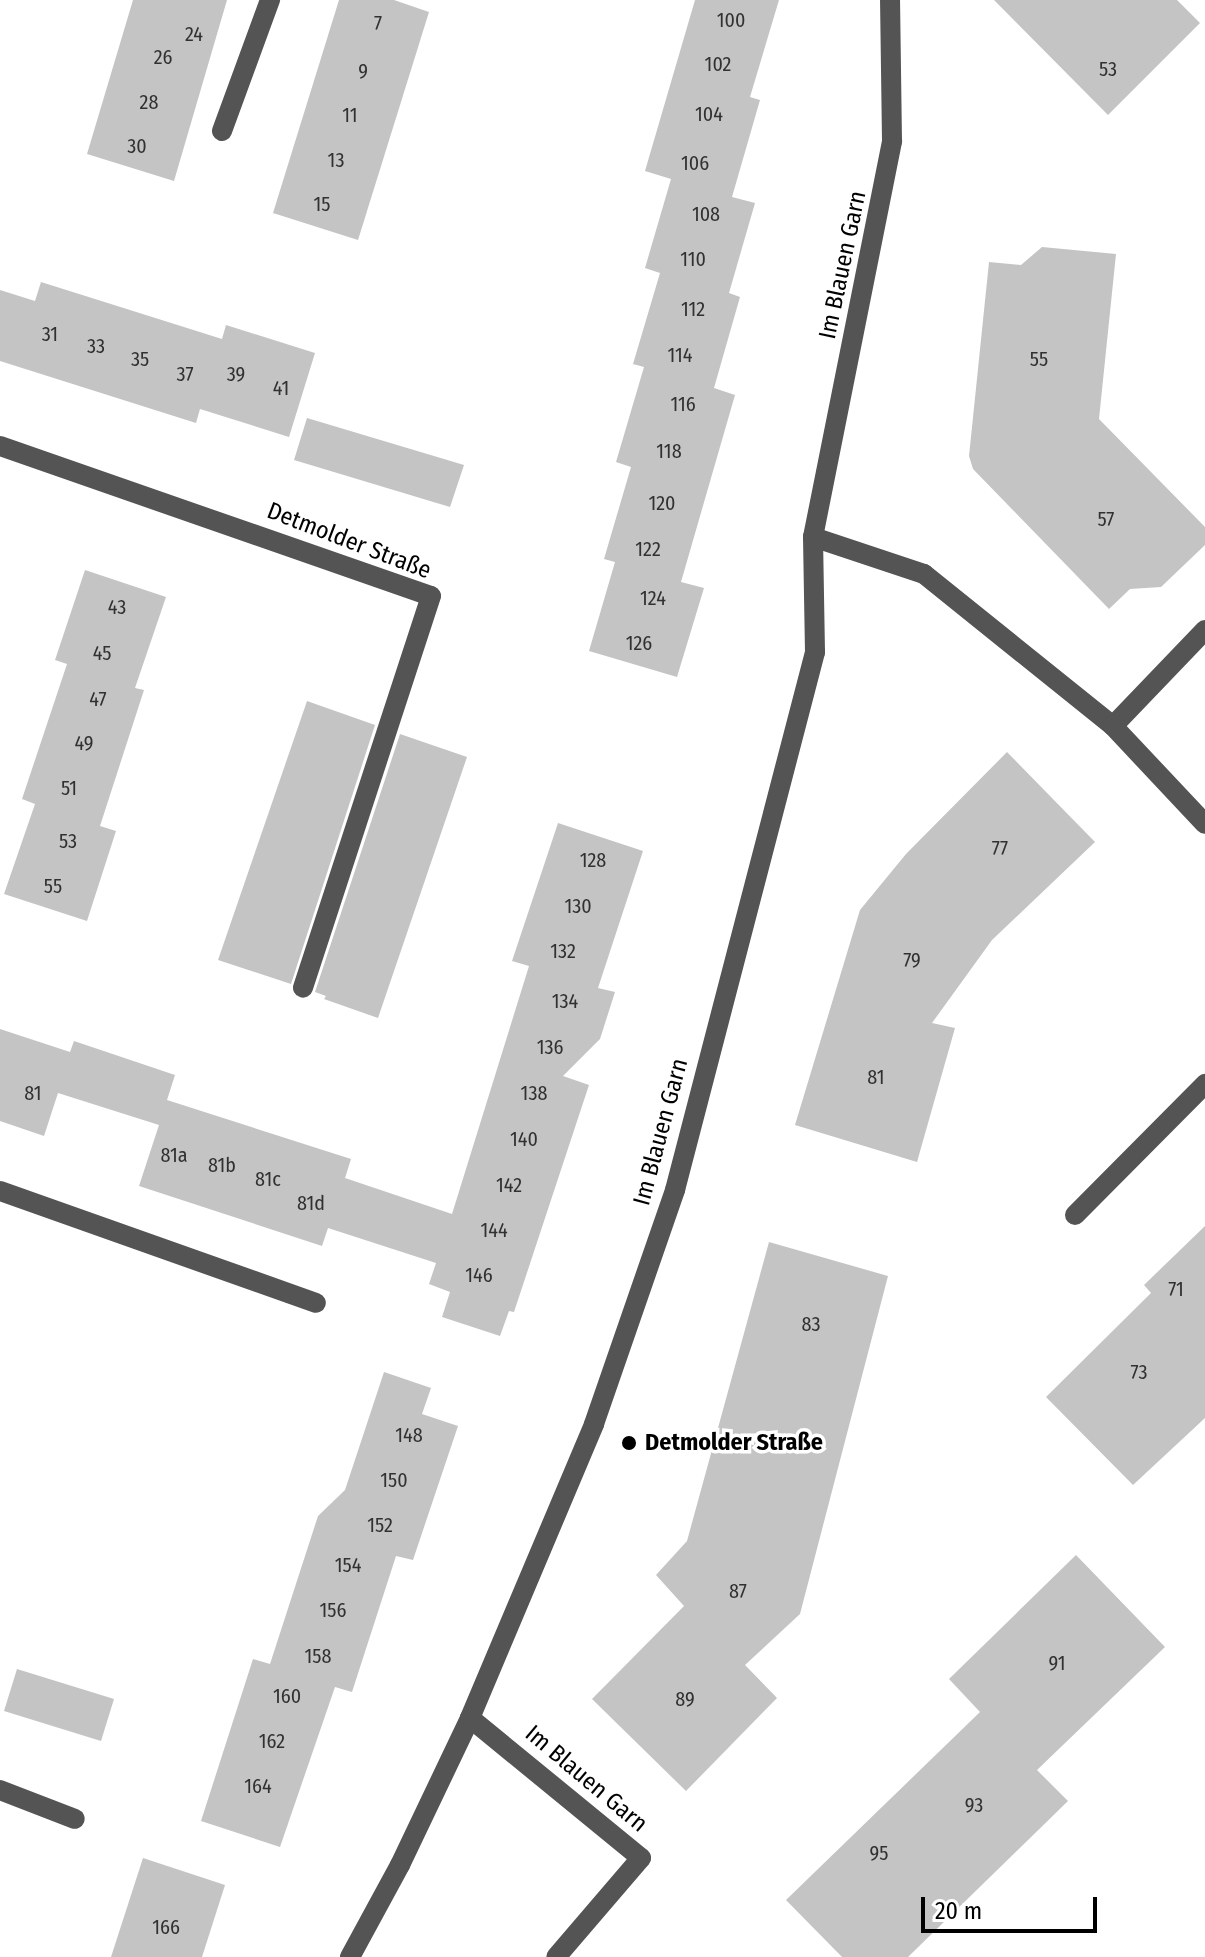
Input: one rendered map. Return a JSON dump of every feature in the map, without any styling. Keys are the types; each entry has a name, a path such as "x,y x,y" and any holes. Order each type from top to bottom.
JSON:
{"street":[{"path":"222,131 270,0"},
{"name":"Im Blauen Garn","path":"350,1957 400,1865 470,1718 594,1424 675,1190 815,652 813,537 892,141 890,0"},
{"name":"Detmolder Straße","path":"0,446 431,596 303,988"},
{"path":"813,537 924,574 1113,726 1205,824"},
{"path":"1113,726 1205,630"},
{"path":"1075,1215 1205,1084"},
{"path":"0,1191 316,1303"},
{"name":"Im Blauen Garn","path":"470,1718 641,1858 556,1957"},
{"path":"0,1790 75,1819"}],"building":[{"path":"133,0 227,0 174,181 87,154"},
{"path":"339,0 394,0 429,12 358,240 273,213"},
{"path":"695,0 779,0 750,97 760,100 732,197 755,203 729,293 740,297 714,388 735,395 681,582 704,588 677,677 589,651 615,562 604,559 631,467 616,462 644,367 633,364 660,273 645,268 671,179 645,171"},
{"path":"994,0 1177,0 1200,23 1108,115"},
{"path":"1042,247 1116,254 1099,419 1205,527 1205,545 1161,587 1130,589 1109,609 973,469 969,456 989,262 1021,265"},
{"path":"41,282 222,339 226,325 315,353 289,437 200,409 196,423 0,361 0,290 35,301"},
{"path":"307,418 464,465 450,507 294,460"},
{"path":"85,570 166,597 135,688 144,690 100,826 116,831 87,921 4,894 35,804 22,799 67,664 55,660"},
{"path":"307,701 375,725 291,984 218,960"},
{"path":"400,734 467,757 378,1018 324,999 326,996 315,992"},
{"path":"1007,752 1095,842 992,940 932,1023 955,1028 917,1162 795,1125 860,910 906,854"},
{"path":"558,823 643,851 598,988 615,992 600,1039 563,1076 589,1085 514,1312 509,1311 500,1336 442,1317 450,1292 429,1284 436,1263 328,1228 322,1246 139,1186 159,1125 58,1093 44,1136 0,1121 0,1029 70,1052 74,1041 175,1075 167,1100 351,1159 345,1178 452,1214 529,966 512,961"},
{"path":"1205,1226 1205,1418 1133,1485 1046,1397 1151,1293 1144,1285"},
{"path":"769,1242 888,1276 800,1614 745,1665 777,1698 686,1791 592,1699 684,1606 656,1575 687,1541"},
{"path":"384,1372 431,1388 422,1414 458,1426 413,1560 396,1556 352,1692 335,1687 280,1847 201,1821 253,1659 270,1664 318,1516 345,1490"},
{"path":"1076,1555 1165,1647 1037,1770 1068,1801 908,1957 842,1957 786,1900 980,1712 949,1679"},
{"path":"17,1669 114,1699 101,1741 4,1711"},
{"path":"143,1858 225,1885 202,1957 111,1957"}],"place":[{"name":"Detmolder Straße","path":"629,1443"}]}
